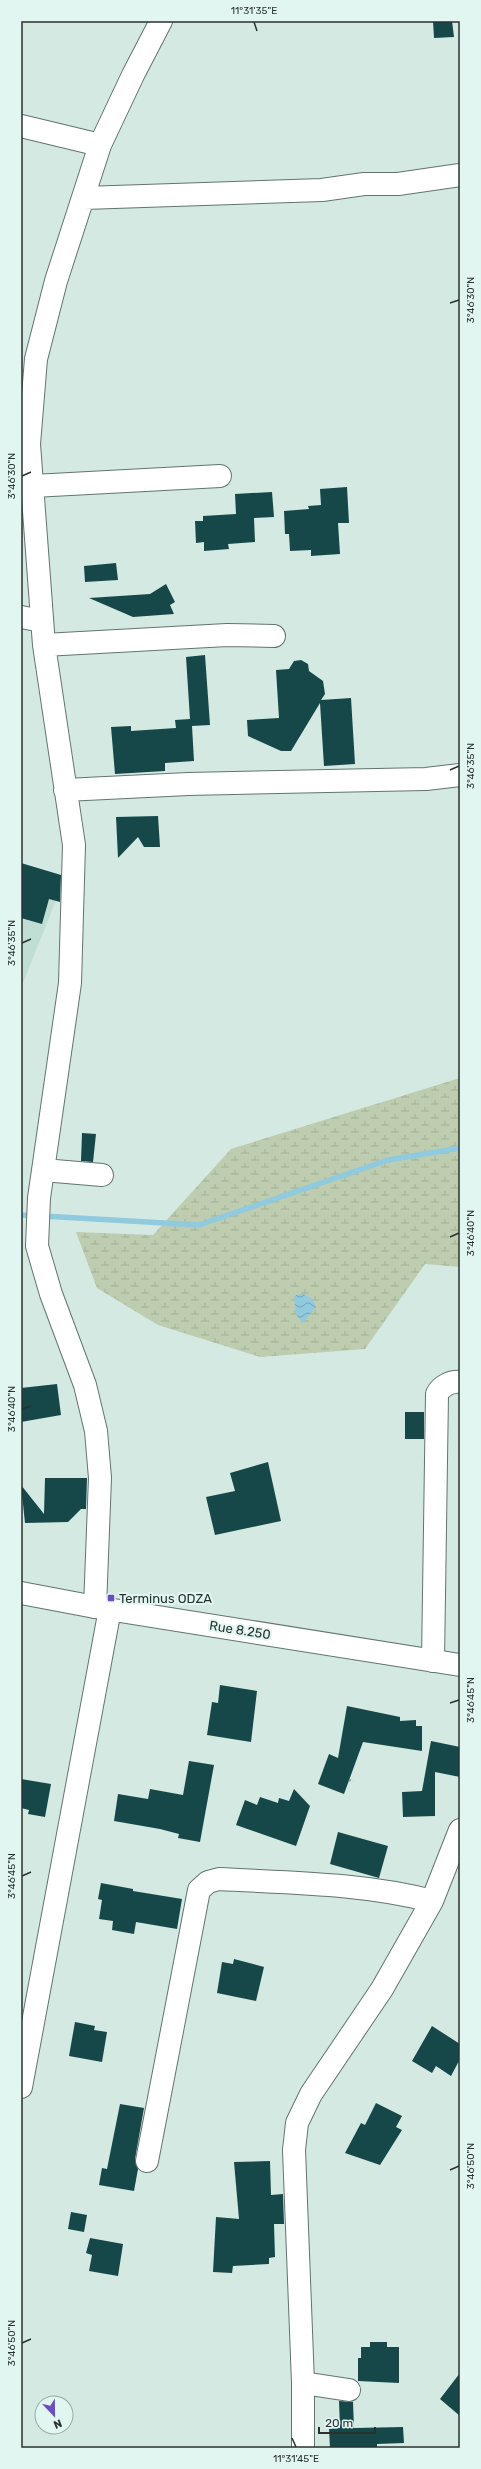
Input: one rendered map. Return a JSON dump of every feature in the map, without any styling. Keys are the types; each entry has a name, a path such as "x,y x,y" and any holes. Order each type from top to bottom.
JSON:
{"main road":[{"path":"21,2087 103,1608 100,1478 96,1431 85,1385 52,1294 29,1246 36,1222 70,983 74,845 44,645 33,486 25,440 36,359 56,282 100,145 133,74 161,21"},
{"path":"21,126 100,145"},
{"path":"84,198 322,190 364,184 398,184 460,175"},
{"path":"33,486 220,476"},
{"path":"21,617 42,621"},
{"path":"44,645 227,635 274,636"},
{"path":"65,790 188,784 426,779 460,775"},
{"path":"43,1170 102,1175"},
{"path":"433,1661 437,1394 443,1386 454,1382 460,1382"},
{"name":"Rue 8.250","path":"21,1592 103,1608 460,1665"},
{"path":"303,2448 303,2383 294,2150 297,2123 311,2094 382,1989 432,1901 460,1830"},
{"path":"147,2162 199,1890 208,1882 219,1879 337,1886 402,1893 432,1901"},
{"path":"303,2383 349,2390"}],"path":[{"path":"349,1780 353,1781"}],"shaded area":[{"path":"21,888 57,898 21,988"}],"green space":[{"path":"460,1078 460,1267 425,1264 365,1349 260,1357 158,1325 97,1288 76,1232 153,1235 231,1149"}],"water":[{"path":"304,1294 312,1299 316,1307 303,1323 297,1316 294,1300 296,1295"}],"building":[{"path":"433,21 452,21 454,37 434,38"},
{"path":"347,487 349,523 338,523 340,554 311,556 311,550 290,551 289,534 285,534 284,511 309,509 308,506 321,505 320,489"},
{"path":"272,492 274,517 254,518 255,542 228,544 229,549 204,551 204,542 196,543 195,521 203,521 203,516 236,514 235,494"},
{"path":"116,563 118,580 85,582 84,566"},
{"path":"166,584 175,602 170,605 174,614 133,617 89,598 150,594"},
{"path":"205,655 210,725 192,726 194,761 165,763 165,771 115,774 111,727 131,726 131,731 176,728 175,720 190,719 186,657"},
{"path":"301,660 308,664 309,671 323,681 325,694 321,700 351,698 355,764 324,766 320,703 291,751 281,751 248,736 247,720 279,718 276,670 289,669 294,661"},
{"path":"158,816 160,847 144,847 138,837 118,858 116,817"},
{"path":"21,863 61,875 60,902 49,899 42,924 21,918"},
{"path":"82,1133 96,1134 93,1162 81,1161"},
{"path":"57,1384 61,1415 21,1422 21,1388"},
{"path":"405,1412 424,1412 424,1439 405,1439"},
{"path":"268,1462 281,1521 215,1535 206,1497 235,1491 230,1473"},
{"path":"45,1478 87,1478 86,1509 81,1509 68,1522 25,1523 21,1485 44,1514"},
{"path":"220,1685 257,1691 251,1742 207,1735 212,1702 218,1703"},
{"path":"347,1706 400,1717 400,1721 416,1720 416,1726 422,1726 422,1751 363,1742 344,1794 318,1784 329,1754 338,1758"},
{"path":"431,1741 460,1747 460,1777 435,1772 435,1816 403,1817 402,1792 422,1791"},
{"path":"189,1761 214,1765 200,1842 178,1838 179,1834 160,1829 114,1821 118,1794 148,1799 150,1789 183,1795"},
{"path":"21,1779 51,1784 45,1817 28,1814 29,1810 21,1808"},
{"path":"294,1789 310,1806 296,1846 236,1825 245,1800 257,1805 260,1797 278,1803 279,1798 289,1801"},
{"path":"338,1832 388,1846 379,1878 330,1864"},
{"path":"101,1883 133,1889 133,1891 182,1899 177,1929 136,1922 134,1934 112,1930 113,1921 99,1919 102,1900 98,1899"},
{"path":"234,1959 264,1967 256,2001 217,1993 222,1962 233,1964"},
{"path":"75,2022 95,2026 94,2030 107,2032 102,2062 69,2056"},
{"path":"432,2026 460,2044 460,2059 451,2076 436,2066 432,2073 412,2061"},
{"path":"376,2103 402,2116 396,2127 402,2130 380,2165 345,2153 361,2123 365,2125"},
{"path":"120,2104 144,2108 135,2159 138,2169 134,2191 99,2185 102,2168 107,2169"},
{"path":"270,2161 271,2195 283,2194 284,2224 274,2224 275,2257 269,2258 269,2264 233,2266 232,2273 213,2272 216,2217 239,2219 234,2162"},
{"path":"71,2212 87,2215 84,2232 68,2229"},
{"path":"90,2238 123,2244 118,2276 89,2271 92,2255 86,2253"},
{"path":"370,2342 387,2342 387,2347 399,2347 399,2383 358,2381 358,2358 361,2358 361,2347 370,2347"},
{"path":"460,2373 460,2416 440,2399"},
{"path":"339,2401 353,2402 354,2428 403,2427 404,2443 377,2444 377,2448 330,2448 329,2429 340,2428"}],"waterway":[{"path":"43,1216 199,1225 388,1160 460,1148"},
{"path":"21,1215 35,1216"}],"place":[{"name":"Terminus ODZA","path":"111,1598"}]}
